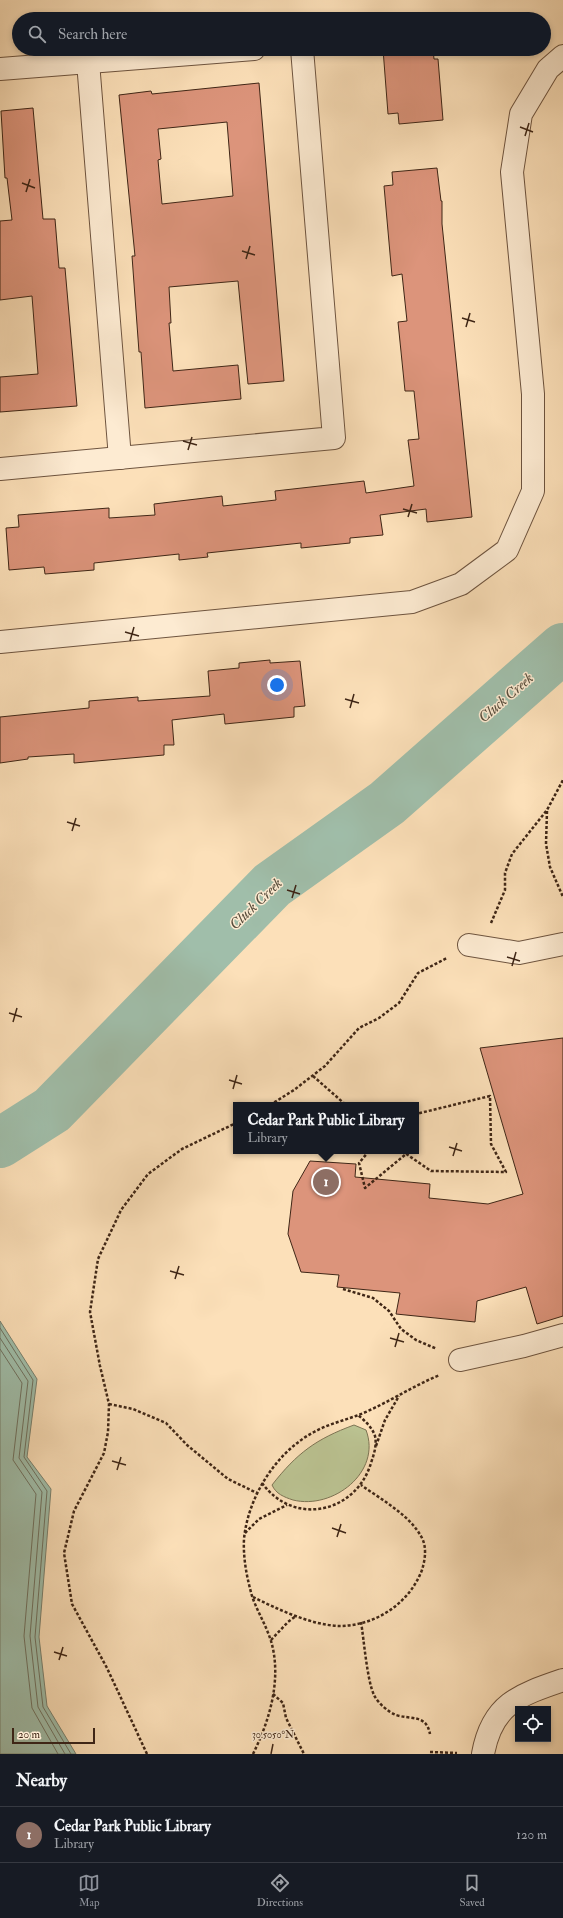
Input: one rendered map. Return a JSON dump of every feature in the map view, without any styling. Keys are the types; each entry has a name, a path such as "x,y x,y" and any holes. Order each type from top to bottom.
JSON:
{"street":[{"path":"0,69 165,56"},
{"path":"0,469 334,438 303,56"},
{"path":"0,642 412,602 461,584 507,550 533,491 533,394 512,172 521,114 548,69 563,56"},
{"path":"88,62 120,458"},
{"path":"469,945 519,953 563,944"},
{"path":"460,1360 524,1346 563,1335"},
{"path":"472,1753 486,1736 496,1717 512,1702 527,1692 563,1680"}],"path":[{"path":"275,1102 294,1090 325,1066 359,1028 378,1018 399,1003 418,973 476,940 493,921 505,890 505,873 512,854 547,810 563,780"},
{"path":"547,810 546,844 550,867 563,897"},
{"path":"313,1076 343,1102"},
{"path":"367,1154 359,1163 365,1188 406,1154 430,1171 506,1172 491,1144 490,1096 419,1113"},
{"path":"148,1754 104,1662 72,1604 64,1553 74,1511 104,1453 108,1432 109,1404 90,1312 98,1259 121,1210 148,1174 182,1149 233,1124"},
{"path":"253,1754 264,1732 276,1670 271,1640 252,1597 245,1572 245,1534 248,1517 262,1483 279,1460 307,1436 331,1424 358,1415 399,1396 418,1384 449,1371 460,1360 416,1340 401,1329 388,1312 373,1298 343,1289"},
{"path":"262,1483 275,1498 287,1505 310,1510 324,1508 340,1502 351,1495 361,1485 368,1474 385,1420 399,1396"},
{"path":"109,1404 133,1409 166,1423 187,1445 228,1479 257,1493"},
{"path":"358,1415 372,1429 375,1437 375,1449"},
{"path":"252,1597 297,1616 338,1626 361,1622 388,1612 398,1605 418,1579 424,1562 426,1547 414,1524 361,1485"},
{"path":"245,1534 259,1519 287,1505"},
{"path":"271,1640 288,1622 297,1616"},
{"path":"361,1622 370,1680 374,1694 382,1705 395,1715 421,1719 428,1726 430,1734"},
{"path":"272,1694 283,1703 286,1718 304,1754"},
{"path":"430,1752 472,1753"}],"green space":[{"path":"354,1425 366,1430 369,1445 367,1460 360,1473 350,1484 338,1493 324,1499 308,1502 293,1500 276,1491 272,1485 290,1464 308,1448 341,1430"}],"water":[{"path":"0,1321 37,1379 27,1457 51,1489 39,1637 47,1706 76,1754 0,1754"}],"building":[{"path":"384,56 434,56 434,59 438,59 443,120 399,124 398,113 388,114"},
{"path":"259,83 284,381 248,384 238,281 169,287 171,323 169,323 173,371 238,365 241,399 145,408 141,352 139,352 132,256 135,256 119,95 151,91 152,94","holes":["227,122 233,196 162,204 158,160 161,159 158,129"]},
{"path":"33,108 43,219 55,219 59,268 65,268 77,406 0,412 0,377 38,374 32,296 0,300 0,221 12,220 7,178 5,178 1,111"},
{"path":"437,168 442,201 442,224 472,517 427,522 426,509 380,515 383,535 350,538 350,543 301,548 301,543 207,553 208,557 179,560 179,554 94,563 94,570 45,574 44,567 9,570 6,528 19,527 18,515 109,508 109,518 155,515 154,504 222,496 223,506 276,500 275,491 364,481 366,493 414,486 408,440 419,439 414,391 405,391 398,322 407,321 402,274 392,276 384,186 393,185 392,172"},
{"path":"270,660 270,663 300,661 305,706 294,707 294,717 225,724 224,714 172,720 174,745 164,745 164,755 74,763 74,754 28,757 28,759 0,763 0,717 89,708 89,701 138,697 138,701 210,696 208,671 239,668 239,663"},
{"path":"563,1038 563,1316 537,1324 526,1287 477,1301 475,1322 396,1314 400,1293 337,1287 339,1275 301,1272 288,1234 293,1191 310,1161 356,1164 355,1177 430,1184 429,1198 488,1204 523,1194 480,1048"}],"waterway":[{"name":"Cluck Creek","path":"0,1143 52,1110 272,885 387,803 563,648"}],"place":[{"name":"Cedar Park Public Library","path":"326,1182"}]}
